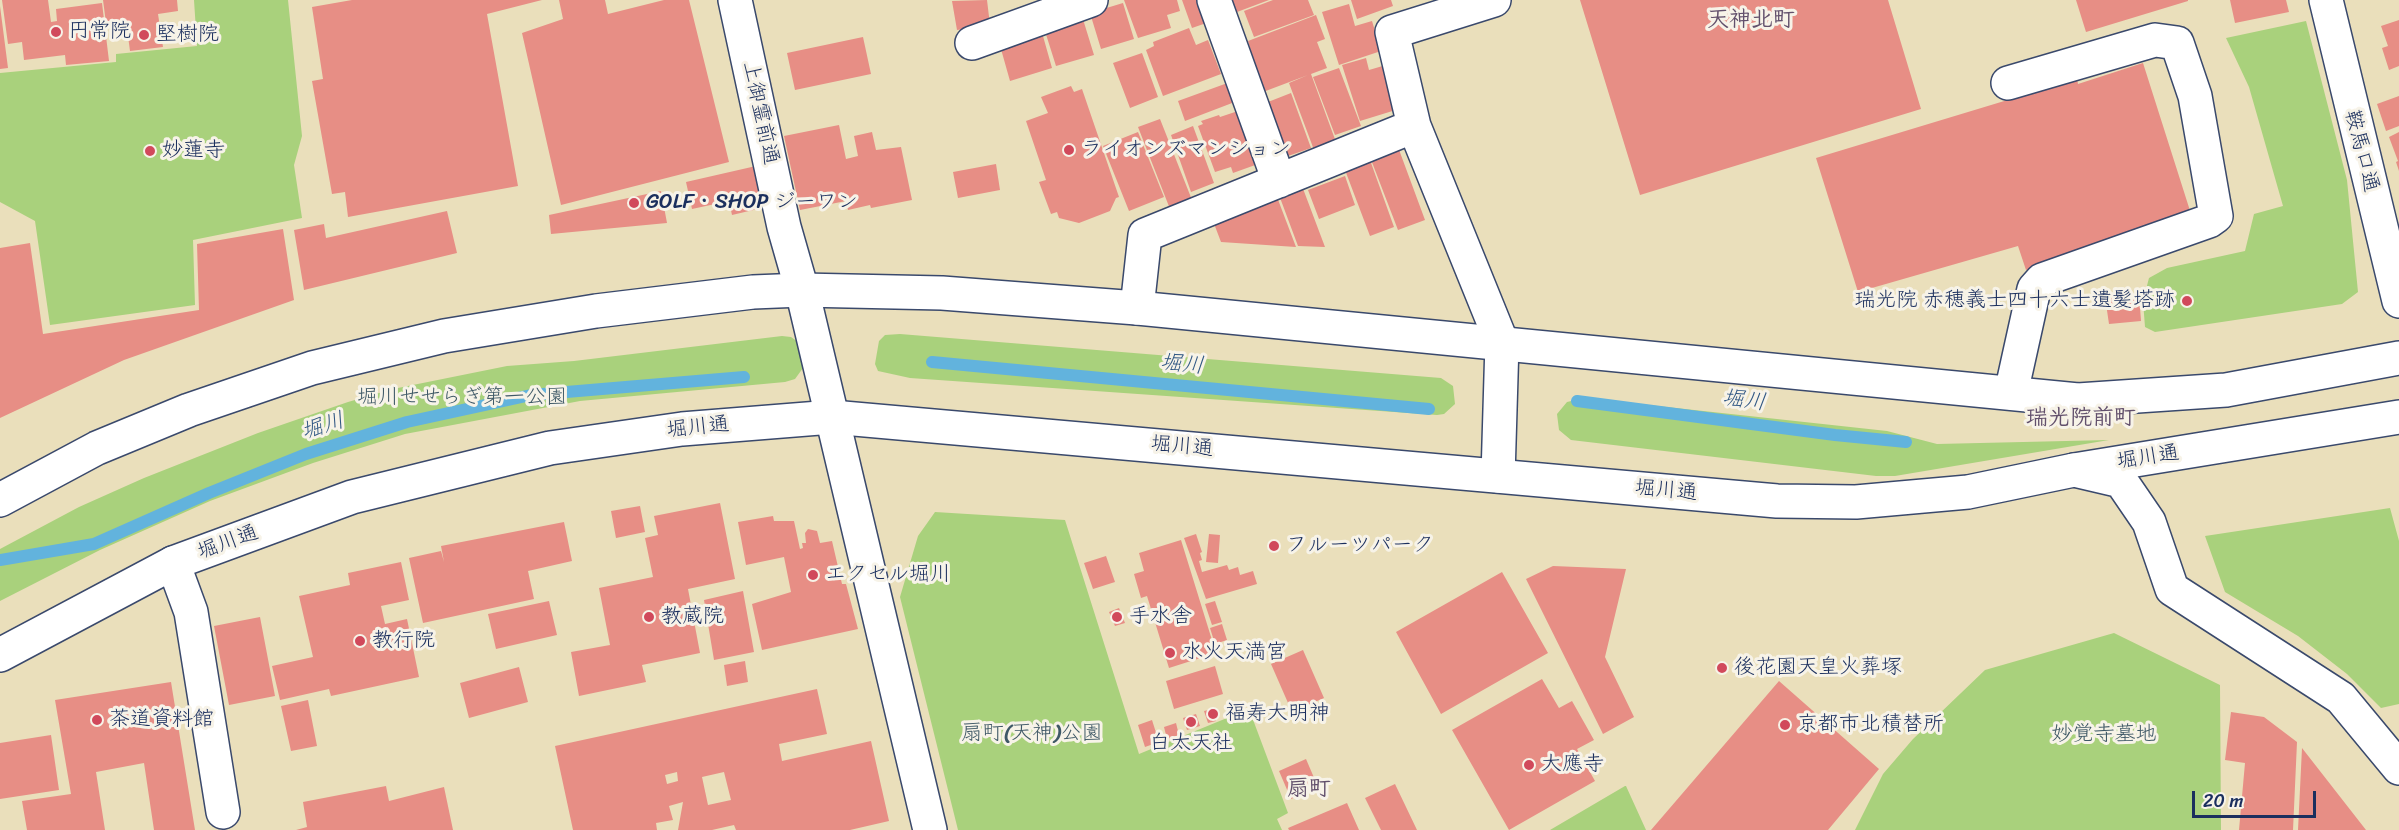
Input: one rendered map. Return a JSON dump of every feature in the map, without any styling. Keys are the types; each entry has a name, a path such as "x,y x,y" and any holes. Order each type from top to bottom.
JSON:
{"main road":[{"name":"上御霊前通","path":"735,0 784,227 802,290 930,830"},
{"path":"972,43 1091,0"},
{"path":"1214,0 1279,181"},
{"path":"1494,0 1392,32 1414,126 1502,344 1498,476"},
{"name":"鞍馬口通","path":"2326,0 2399,301"},
{"path":"2008,83 2155,40 2177,43 2195,96 2216,216 2209,221 2042,280 2034,289 2011,393"},
{"path":"1137,308 1145,235 1414,126"},
{"path":"0,500 107,444 189,410 312,368 444,336 573,315 753,292 802,290 942,293 1137,308 2078,400 2226,390 2399,358"},
{"name":"堀川通","path":"0,655 173,563 352,497 550,447 682,429 832,417 1777,501 1856,502 1968,492 2073,470 2399,417"},
{"path":"2073,470 2121,481 2149,522 2172,589 2341,698 2399,768"},
{"path":"173,563 191,612 223,812"}],"green space":[{"name":"妙蓮寺","path":"194,0 288,0 302,136 294,165 302,218 193,240 195,305 50,325 35,221 0,202 0,73 116,62 116,54 197,46"},
{"path":"2306,21 2347,180 2358,292 2342,304 2155,332 2145,327 2143,301 2149,278 2167,268 2245,251 2254,214 2283,206 2249,87 2226,38"},
{"path":"900,334 1441,378 1453,386 1455,404 1444,414 1437,415 910,378 878,371 875,364 879,341 885,335"},
{"name":"堀川せせらぎ第一公園","path":"782,336 791,337 798,342 804,360 803,368 795,379 785,382 580,401 405,434 313,463 210,501 100,550 0,601 0,549 79,507 144,478 258,433 348,402 393,389 507,366 574,361"},
{"path":"1584,398 1887,431 1937,444 2109,440 1895,476 1876,476 1571,440 1559,430 1557,414 1567,402"},
{"path":"2390,508 2399,541 2399,704 2381,708 2347,674 2298,636 2225,592 2205,536"},
{"name":"扇町(天神)公園","path":"935,512 1065,520 1139,754 1249,709 1288,813 1277,819 1282,830 958,830 900,597 918,536"},
{"name":"妙覚寺墓地","path":"2114,633 2220,685 2221,830 1855,830 1883,774 1913,739 1985,670"},
{"path":"1625,786 1646,830 1550,830"}],"building":[{"name":"円常院","path":"2,0 48,0 51,22 57,21 56,9 102,3 109,61 66,65 65,55 24,60 22,42 8,44"},
{"name":"堅樹院","path":"103,0 177,0 178,11 158,14 163,47 130,51 126,21 106,23"},
{"path":"352,0 542,0 487,14 518,186 348,217 345,192 332,194 312,81 323,79 312,7"},
{"path":"559,0 605,0 608,14 664,0 689,0 729,162 561,205 522,33 563,19"},
{"path":"987,0 990,25 957,30 952,1"},
{"path":"1124,0 1177,0 1180,11 1167,15 1171,28 1138,38"},
{"path":"1182,0 1208,0 1215,20 1192,28"},
{"path":"1232,0 1269,0 1237,12"},
{"path":"1273,0 1308,0 1314,15 1254,37 1244,11"},
{"path":"1351,0 1391,0 1393,6 1357,19"},
{"path":"1580,0 1888,0 1921,109 1640,195"},
{"path":"2076,0 2188,0 2188,1 2086,32"},
{"path":"2230,0 2286,0 2289,12 2235,23"},
{"path":"1123,3 1134,39 1101,49 1090,13"},
{"path":"1349,4 1355,26 1372,21 1381,51 1339,65 1322,12"},
{"path":"0,6 8,68 0,69"},
{"path":"1316,15 1325,39 1317,42 1327,68 1311,74 1336,142 1314,150 1289,83 1308,75 1263,92 1248,41"},
{"path":"1082,16 1094,55 1056,66 1044,28"},
{"path":"2399,20 2399,66 2389,70 2382,48 2388,46 2381,26"},
{"path":"1189,28 1196,45 1208,40 1221,74 1163,96 1146,50 1154,46 1153,42"},
{"path":"1041,29 1052,68 1010,81 999,42"},
{"path":"863,37 871,74 795,90 787,53"},
{"path":"1142,53 1158,97 1130,108 1113,63"},
{"path":"1366,58 1369,70 1386,65 1399,109 1360,121 1342,65"},
{"path":"2143,63 2192,217 2026,270 2018,246 1858,292 1816,158 2077,79 2078,84"},
{"path":"1339,68 1361,126 1335,135 1313,77"},
{"path":"1233,81 1240,100 1185,121 1178,101"},
{"name":"ライオンズマンション","path":"1071,86 1074,92 1082,89 1119,197 1116,198 1110,211 1079,223 1059,218 1057,212 1051,214 1039,182 1046,180 1026,121 1048,113 1041,97"},
{"path":"1291,93 1311,148 1288,156 1268,102"},
{"path":"2399,96 2399,126 2386,131 2377,104"},
{"path":"1238,111 1258,164 1233,173 1231,167 1215,172 1198,126 1203,124 1201,121"},
{"path":"1160,119 1192,200 1170,209 1138,127"},
{"path":"839,125 846,159 858,156 854,136 872,132 876,150 901,147 912,200 848,210 846,201 800,210 784,136"},
{"path":"1193,126 1214,183 1191,192 1171,135"},
{"path":"1138,132 1164,197 1129,211 1103,146"},
{"path":"2399,132 2399,171 2396,162 2398,161 2389,137"},
{"path":"1398,147 1425,220 1398,230 1370,157"},
{"path":"1370,160 1394,227 1370,236 1345,170"},
{"path":"996,164 1000,190 958,198 953,172"},
{"path":"756,166 766,207 732,215 729,201 692,209 686,182"},
{"path":"1345,176 1355,205 1319,219 1308,190"},
{"path":"1302,186 1325,247 1298,246 1279,195"},
{"name":"GOLF・SHOP ジーワン","path":"661,191 667,223 551,234 549,215"},
{"path":"1277,197 1296,247 1221,242 1213,221"},
{"path":"447,211 457,253 304,290 294,230 324,224 326,238"},
{"path":"283,229 294,300 124,360 0,418 0,248 30,243 43,334 199,310 197,244"},
{"path":"2139,294 2141,321 2109,324 2105,297"},
{"name":"教蔵院","path":"720,503 735,579 688,589 700,653 642,665 646,682 579,696 571,652 610,645 599,588 653,577 645,538 658,535 654,516"},
{"path":"640,506 645,532 616,538 611,511"},
{"name":"エクセル堀川","path":"773,516 774,521 794,521 800,549 803,548 802,543 806,543 805,533 808,529 817,531 820,543 832,541 842,584 846,584 858,629 762,650 752,604 791,592 784,557 746,565 738,522"},
{"path":"564,522 572,561 528,571 534,599 423,623 409,558 441,551 444,562 441,546"},
{"path":"1196,534 1202,552 1200,553 1202,560 1199,561 1202,572 1227,565 1229,570 1238,567 1240,575 1253,571 1257,584 1206,599 1184,538"},
{"path":"1209,534 1220,535 1218,563 1206,562"},
{"path":"1181,540 1216,653 1169,668 1147,596 1141,598 1134,574 1144,571 1139,553"},
{"path":"1106,556 1115,582 1093,589 1084,563"},
{"name":"教行院","path":"401,562 409,600 381,606 385,624 407,619 419,677 331,696 329,689 280,700 272,666 313,657 299,596 350,585 348,573"},
{"path":"1553,566 1626,569 1605,657 1634,717 1603,734 1526,579"},
{"path":"1502,572 1548,653 1441,714 1396,632"},
{"path":"743,591 754,652 714,660 704,600"},
{"path":"549,601 557,635 496,649 488,614"},
{"path":"1215,601 1222,622 1212,625 1205,604"},
{"name":"手水舎","path":"1119,608 1125,623 1115,626 1109,612"},
{"path":"260,617 275,696 229,705 214,626"},
{"path":"1222,624 1227,640 1215,644 1210,628"},
{"path":"1303,650 1324,698 1292,712 1271,664"},
{"path":"745,661 748,682 727,686 724,665"},
{"path":"1215,666 1223,694 1174,709 1166,681"},
{"path":"519,667 528,702 469,718 460,683"},
{"name":"大應寺","path":"1542,679 1559,708 1572,701 1594,740 1577,749 1595,781 1509,830 1452,730"},
{"name":"京都市北積替所","path":"1779,681 1879,769 1828,830 1651,830"},
{"path":"171,682 195,830 154,830 144,763 96,772 105,830 27,830 22,801 71,794 55,700"},
{"path":"817,689 827,734 779,744 782,761 871,741 889,821 850,830 736,830 734,825 712,830 678,830 683,802 669,806 673,820 656,823 657,830 573,830 555,746","holes":["677,772 678,781 667,784 665,775","724,772 731,800 708,805 702,777"]},
{"path":"308,700 317,746 291,751 281,706"},
{"path":"1213,709 1216,721 1208,723 1204,711"},
{"path":"2231,712 2264,717 2297,742 2293,830 2239,830 2245,763 2225,760"},
{"path":"1196,714 1200,726 1187,730 1183,718"},
{"path":"1152,720 1159,742 1145,747 1138,725"},
{"path":"1176,723 1179,735 1167,739 1164,727"},
{"path":"51,735 59,790 0,799 0,743"},
{"path":"2302,748 2366,830 2298,830"},
{"path":"1306,759 1318,787 1291,799 1279,771"},
{"path":"1395,784 1417,830 1381,830 1365,798"},
{"path":"386,786 389,801 444,787 453,830 296,830 307,827 303,802"},
{"path":"1347,803 1359,830 1289,830 1288,828"}],"waterway":[{"name":"堀川","path":"932,362 1429,409"},
{"name":"堀川","path":"0,560 94,544 209,493 306,454 407,422 531,395 744,377"},
{"name":"堀川","path":"1577,401 1835,435 1906,442"}],"place":[{"name":"円常院","path":"56,32"},
{"name":"堅樹院","path":"144,35"},
{"name":"ライオンズマンション","path":"1069,150"},
{"name":"妙蓮寺","path":"150,151"},
{"name":"GOLF・SHOP ジーワン","path":"634,203"},
{"name":"瑞光院 赤穂義士四十六士遺髪塔跡","path":"2187,301"},
{"name":"フルーツパーク","path":"1274,546"},
{"name":"エクセル堀川","path":"813,575"},
{"name":"教蔵院","path":"649,617"},
{"name":"手水舎","path":"1117,617"},
{"name":"教行院","path":"360,641"},
{"name":"水火天満宮","path":"1170,653"},
{"name":"後花園天皇火葬塚","path":"1722,668"},
{"name":"福寿大明神","path":"1213,714"},
{"name":"茶道資料館","path":"97,720"},
{"name":"白太天社","path":"1191,722"},
{"name":"京都市北積替所","path":"1785,725"},
{"name":"大應寺","path":"1529,765"}],"district":[{"name":"天神北町","path":"1751,20"},
{"name":"瑞光院前町","path":"2081,418"},
{"name":"扇町","path":"1309,789"}]}
